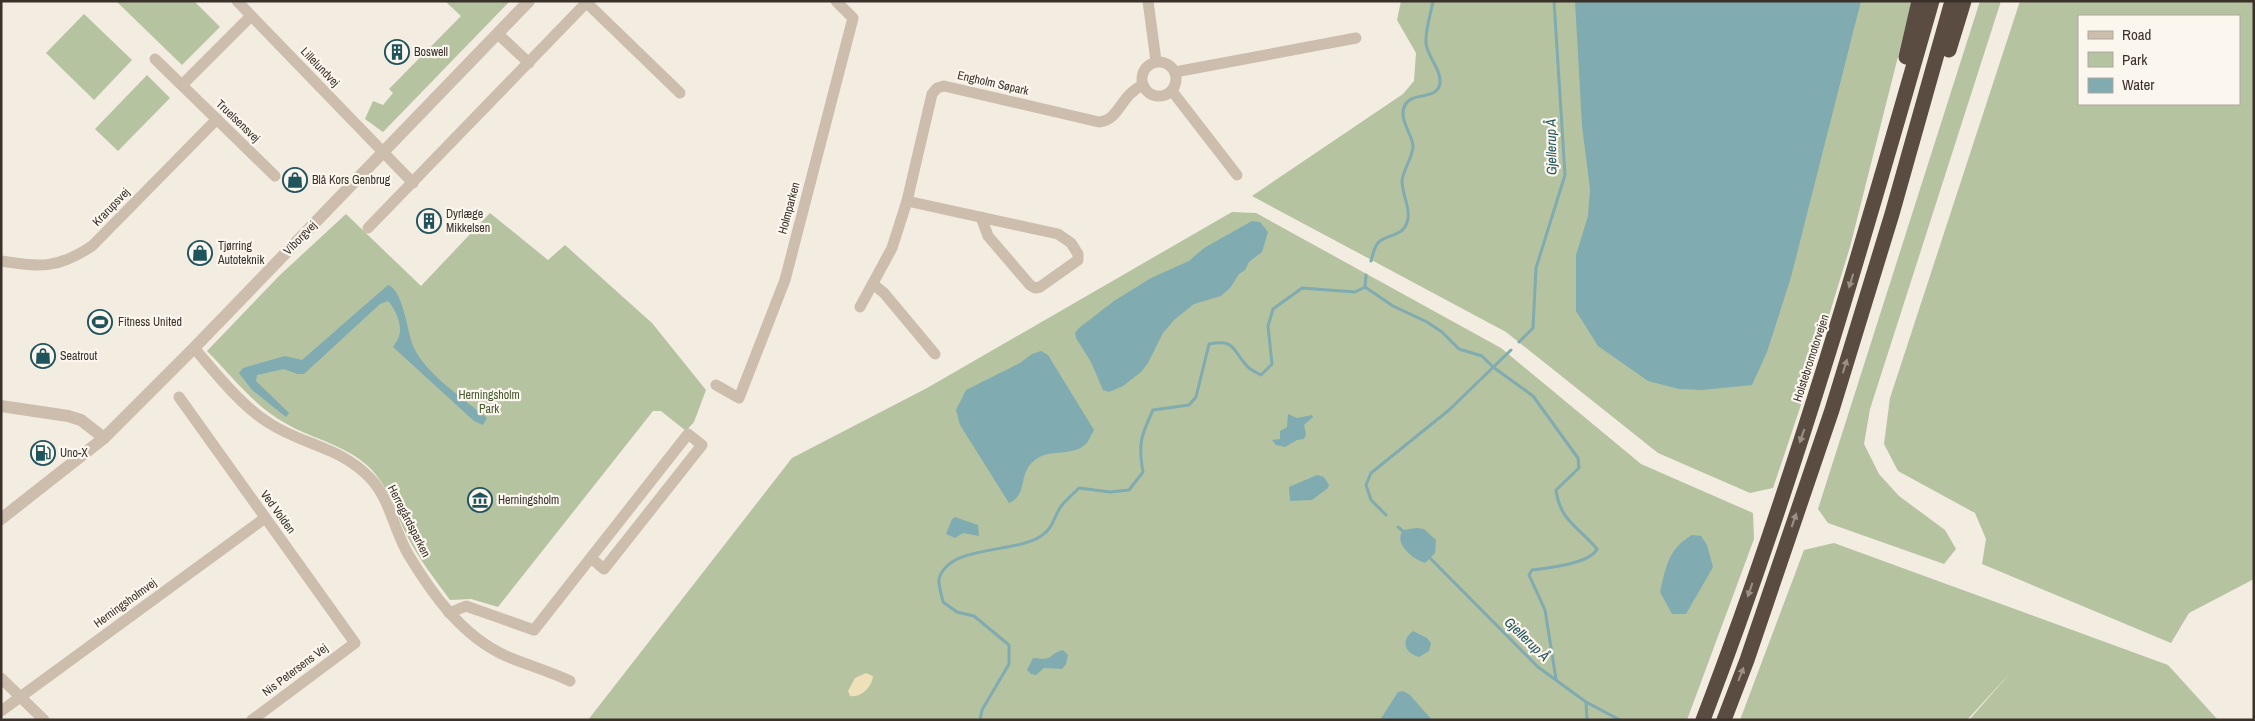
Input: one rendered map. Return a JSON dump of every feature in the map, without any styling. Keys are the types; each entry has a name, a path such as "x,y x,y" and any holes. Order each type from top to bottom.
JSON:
{"highway":[{"path":"1865,234 1874,184 1919,1"},
{"name":"Holstebromotorvejen","path":"1703,720 1727,658 1817,389 1865,234 1932,1"},
{"path":"1724,720 1747,660 1832,410 1892,214 1952,1"},
{"path":"1892,214 1964,1"}],"street":[{"name":"Lillelundvej","path":"237,1 384,152"},
{"name":"Viborgvej","path":"1,519 104,438 194,348 530,1"},
{"name":"Holmparken","path":"716,385 739,398 785,280 854,18 836,1"},
{"path":"1148,1 1156,61"},
{"path":"368,228 587,2 680,93"},
{"path":"182,85 251,16"},
{"path":"498,34 528,63"},
{"path":"1176,72 1356,38"},
{"name":"Truelsensvej","path":"155,59 275,176"},
{"path":"1156,61 1168,63 1176,72 1177,82 1172,91 1162,96 1156,96 1146,90 1143,85 1142,75 1144,70 1156,61"},
{"name":"Engholm Søpark","path":"860,307 892,248 908,201 932,94 937,88 944,86 1099,122 1106,121 1113,116 1128,94 1143,85"},
{"path":"1172,91 1237,175"},
{"name":"Krarupsvej","path":"1,261 48,265 71,260 92,246 216,119"},
{"path":"384,152 413,182"},
{"path":"908,201 981,217 1058,234 1070,242 1078,254 1078,260 1040,288 1035,288 1030,285 988,236 981,217"},
{"path":"873,284 884,293 935,354"},
{"name":"Herregårdsparken","path":"194,348 251,410 268,423 287,433 335,452 355,464 372,480 385,501 407,553 449,612 465,630 483,644 506,656 570,681"},
{"name":"Ved Volden","path":"179,398 355,642"},
{"path":"1,406 68,416 81,420 104,438"},
{"path":"449,612 466,606 534,630 688,434 702,445 604,569 591,558"},
{"name":"Herningsholmvej","path":"1,711 265,518"},
{"name":"Nis Petersens Vej","path":"252,720 355,642"},
{"path":"1,678 44,720"}],"green space":[{"path":"116,1 194,1 220,27 182,65"},
{"path":"445,1 510,1 383,132 365,119 373,101 383,105 393,93 389,89 461,16"},
{"path":"1401,1 1912,1 1850,247 1808,384 1773,488 1750,493 1658,453 1506,332 1252,196 1403,94 1414,81 1416,53 1397,20"},
{"path":"1980,1 2001,1 1870,409 1864,444 1879,474 1899,496 1945,530 1956,549 1944,564 1828,523 1818,509"},
{"path":"2020,1 2254,1 2254,579 2189,613 2171,643 1982,564 1986,539 1975,513 1898,471 1884,444 1890,398"},
{"path":"84,14 132,60 94,100 46,53"},
{"path":"147,75 170,98 118,151 95,129"},
{"path":"1232,212 1256,213 1501,348 1641,464 1753,513 1754,539 1687,720 588,720 792,458 927,388"},
{"name":"Herningsholm Park","path":"490,213 548,260 565,245 652,323 706,390 694,422 686,431 661,411 653,411 498,607 471,599 450,600 416,551 387,493 372,470 352,454 296,429 274,416 253,399 207,351 280,275 346,214 421,286"},
{"path":"1834,543 2168,665 2218,720 1969,720 2012,671 1967,720 1740,720 1804,550"}],"sand":[{"path":"866,673 873,676 871,684 862,693 850,696 848,691 855,678"}],"water":[{"path":"1575,1 1861,1 1791,277 1767,352 1752,385 1702,390 1679,389 1648,381 1598,346 1576,311 1576,255 1588,216 1590,189 1582,126"},
{"path":"1252,221 1260,222 1268,232 1262,252 1249,262 1245,270 1239,274 1230,288 1221,296 1194,304 1174,320 1163,333 1148,363 1141,372 1123,386 1109,392 1103,390 1091,362 1076,338 1075,333 1079,328 1114,301 1151,278 1189,261 1204,248"},
{"path":"388,285 398,295 414,348 420,358 447,386 487,418 483,425 474,421 393,347 399,337 400,327 396,313 388,301 380,304 304,374 297,374 284,369 257,375 256,381 289,413 286,417 252,390 239,373 243,368 285,356 302,360"},
{"path":"1041,351 1048,355 1094,430 1087,443 1080,448 1042,456 1035,460 1026,471 1018,496 1009,503 960,425 956,410 966,390"},
{"path":"1288,414 1297,418 1312,415 1313,417 1304,425 1306,434 1304,439 1297,440 1285,447 1276,445 1272,440 1280,439 1280,431 1287,427"},
{"path":"1317,475 1324,477 1329,485 1328,488 1312,500 1290,501 1289,487"},
{"path":"955,517 978,525 979,536 963,533 955,538 946,534 952,519"},
{"path":"1424,529 1436,540 1435,553 1425,563 1415,558 1402,546 1401,535 1403,530"},
{"path":"1692,535 1701,536 1707,545 1713,567 1686,614 1672,614 1660,592 1664,575 1673,553 1684,540"},
{"path":"1413,631 1427,638 1431,643 1429,651 1419,657 1410,653 1405,643"},
{"path":"1063,650 1068,655 1066,664 1062,669 1044,668 1036,675 1031,674 1027,670 1033,658 1048,658"},
{"path":"1403,691 1410,695 1432,720 1380,720 1398,692"}],"waterway":[{"path":"1371,261 1378,243 1397,234 1407,224 1408,209 1402,181 1412,154 1413,145 1404,120 1403,110 1408,101 1413,98 1435,92 1440,82 1440,77 1426,43 1427,27 1433,1"},
{"name":"Gjellerup Å","path":"1519,342 1533,328 1536,268 1565,175 1554,1"},
{"path":"980,720 982,710 1009,664 1009,645 974,616 957,612 943,602 939,579 945,568 956,560 969,555 1030,542 1041,536 1049,529 1062,505 1079,488 1110,492 1129,490 1143,472 1141,446 1153,410 1189,405 1196,397 1209,344 1224,343 1229,345 1251,370 1261,375 1272,364 1268,326 1273,309 1302,288 1355,292 1365,287 1366,275"},
{"path":"1365,287 1393,306 1427,322 1442,332 1459,349 1482,356 1493,367 1533,396 1578,458 1579,468 1556,490 1558,501 1571,523 1597,549 1593,554 1577,562 1532,570 1529,575 1545,610 1556,679"},
{"name":"Gjellerup Å","path":"1386,515 1371,500 1366,485 1371,473 1449,410 1511,350"},
{"name":"Gjellerup Å","path":"1398,527 1404,532"},
{"name":"Gjellerup Å","path":"1428,556 1538,667 1586,702 1620,720"},
{"path":"1586,702 1587,720"}],"place":[{"name":"Boswell","path":"397,52"},
{"name":"Blå Kors Genbrug","path":"295,180"},
{"name":"Dyrlæge Mikkelsen","path":"429,221"},
{"name":"Tjørring Autoteknik","path":"200,253"},
{"name":"Fitness United","path":"100,322"},
{"name":"Seatrout","path":"43,356"},
{"name":"Uno-X","path":"43,453"},
{"name":"Herningsholm","path":"480,500"}]}
